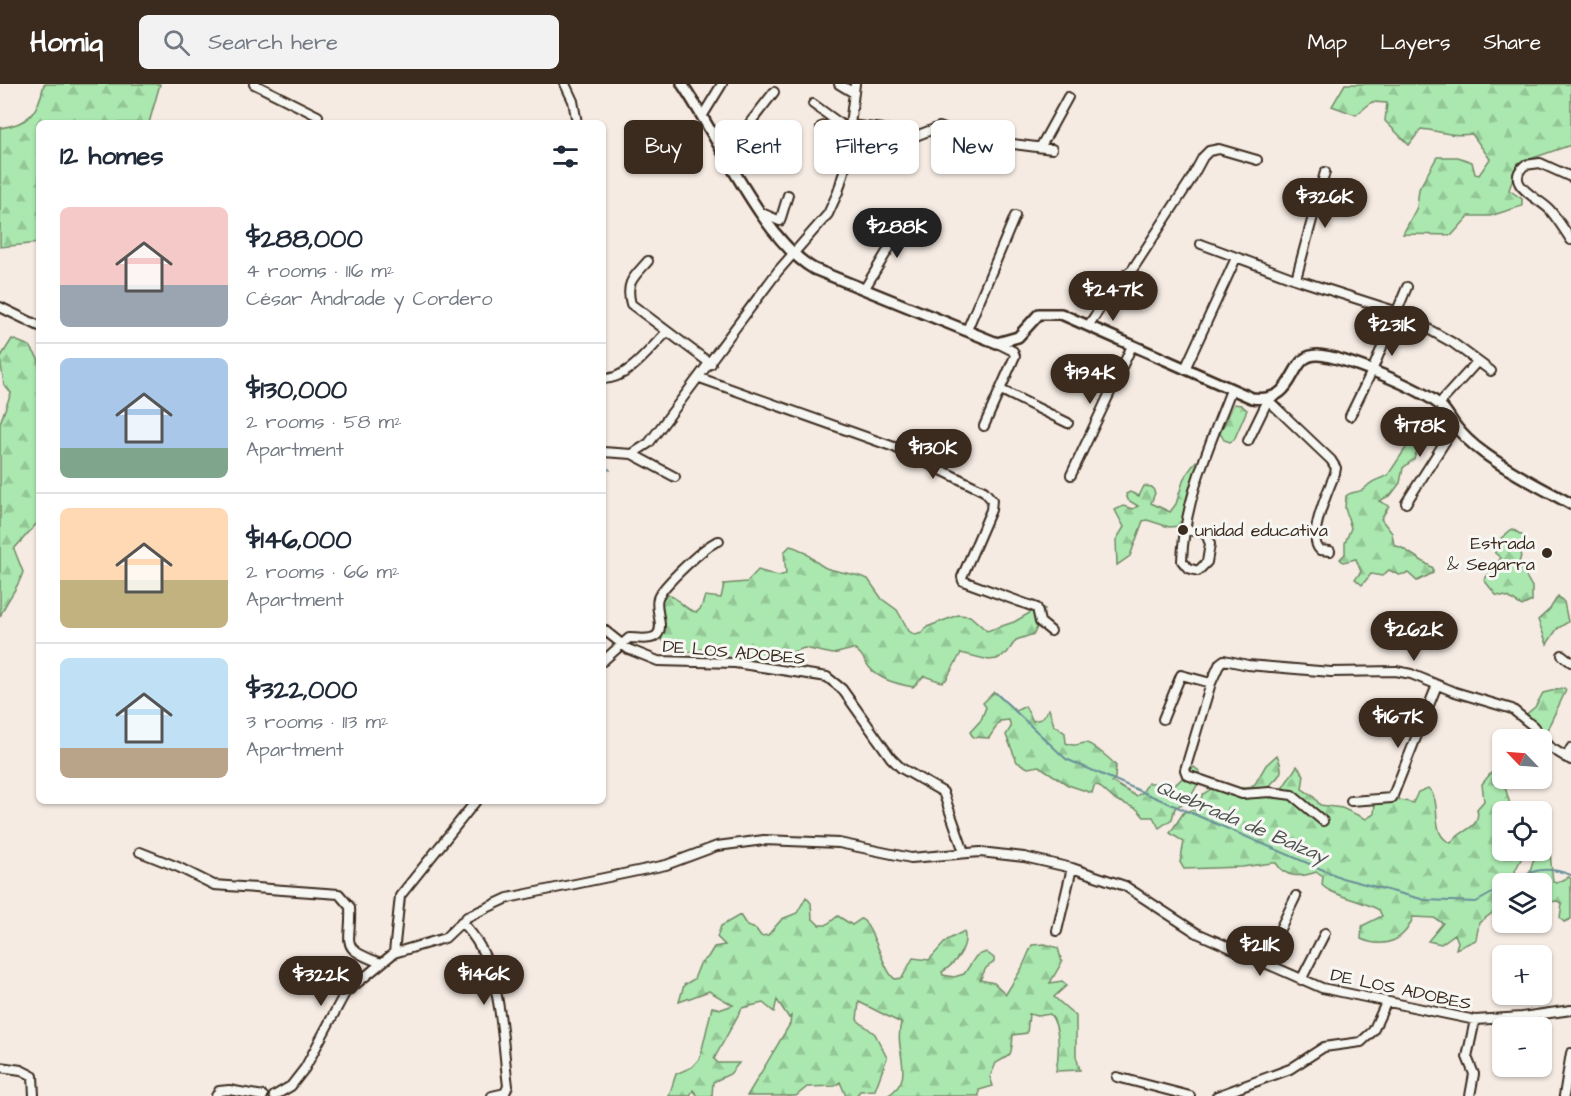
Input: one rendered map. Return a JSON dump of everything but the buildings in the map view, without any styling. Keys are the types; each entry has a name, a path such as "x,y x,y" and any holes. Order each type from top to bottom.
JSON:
{"street":[{"path":"254,84 318,116"},
{"path":"565,84 573,101 576,120"},
{"path":"682,84 715,137"},
{"path":"703,115 722,84"},
{"path":"838,84 854,88 848,120"},
{"path":"752,120 774,92"},
{"path":"1041,146 1068,97"},
{"path":"813,104 837,120"},
{"path":"919,135 939,127 974,139 1052,149"},
{"path":"1088,326 1120,279 1132,270 1209,151 1219,148 1257,160"},
{"path":"1571,177 1540,163 1525,165 1517,176 1518,184 1523,190 1548,208 1571,240"},
{"path":"1296,279 1325,172"},
{"path":"737,174 792,255 814,269 967,330 1013,351 1015,356 984,426"},
{"path":"632,454 649,443 792,255 828,214 843,174"},
{"path":"762,213 780,221 788,195"},
{"path":"967,330 1015,216"},
{"path":"865,288 908,218"},
{"path":"1201,244 1296,279 1398,312 1453,343 1491,371"},
{"path":"1185,369 1236,258"},
{"path":"648,261 630,282 627,290 631,304 711,364"},
{"path":"1350,416 1372,371 1407,287"},
{"path":"0,307 36,325"},
{"path":"997,343 1018,337 1034,317 1044,313 1061,314 1231,390 1252,398 1268,400 1283,392 1301,361 1307,357 1320,355 1372,371 1409,387 1439,404 1455,426 1485,454 1571,504"},
{"path":"606,379 616,378 625,372 667,332"},
{"path":"1071,475 1132,346"},
{"path":"1439,404 1477,362"},
{"path":"700,378 894,447 984,491 992,501 991,510 962,577 963,581 1037,608 1040,622 1051,631"},
{"path":"1001,390 1068,423"},
{"path":"1185,529 1206,534 1209,539 1207,562 1198,571 1188,568 1182,561 1185,529 1195,484 1231,390"},
{"path":"1248,441 1268,400"},
{"path":"1268,400 1331,460 1336,468 1318,520 1315,541 1320,550 1330,551"},
{"path":"1406,503 1455,426"},
{"path":"606,452 632,454 675,477"},
{"path":"606,658 629,638 653,638 657,635 660,628 657,605 662,591 704,547 719,541"},
{"name":"DE LOS ADOBES","path":"607,637 658,661 735,663 827,677 842,689 891,758 901,768 943,792 964,852 1024,857 1072,868 1132,889 1197,933 1263,964 1301,980 1386,1003 1474,1020 1522,1017 1571,1010"},
{"path":"1563,655 1571,662"},
{"path":"1323,821 1292,795 1269,792 1242,795 1187,775 1185,770 1211,683 1220,663 1224,660 1248,665 1322,672 1396,671 1512,710 1522,716 1551,748 1568,759 1571,748"},
{"path":"1162,719 1181,675 1211,683"},
{"path":"1351,801 1392,798 1437,685"},
{"path":"394,953 400,896 474,804"},
{"path":"274,1096 291,1086 305,1068 345,993 394,953 445,938 461,922 508,898 666,865 717,846 764,840 839,843 911,858 932,858 964,852"},
{"path":"140,852 214,885 339,894 350,907 347,939 351,949 364,958 381,963"},
{"path":"1057,931 1072,868"},
{"path":"1263,964 1296,896"},
{"path":"461,922 475,938 494,983 508,1086 505,1093 492,1096"},
{"path":"1301,980 1325,933"},
{"path":"1217,1096 1290,1069 1324,1047 1361,1042 1373,1031 1386,1003"},
{"path":"1470,1096 1474,1074 1467,1059 1474,1020"},
{"path":"1564,1096 1571,1053"},
{"path":"0,1067 21,1070 33,1076 34,1096"},
{"path":"1117,1077 1190,1096"},
{"path":"216,1096 219,1091 229,1090 263,1096"}],"green space":[{"path":"44,84 160,84 150,120 36,120 36,243 0,247 0,128 25,120 39,103"},
{"path":"1345,84 1571,84 1571,145 1518,163 1509,190 1522,199 1522,206 1490,216 1469,216 1452,235 1403,234 1417,207 1419,189 1437,157 1458,157 1472,162 1475,174 1479,175 1490,159 1472,134 1452,134 1421,129 1409,145 1385,121 1387,103 1372,102 1356,115 1332,106"},
{"path":"12,339 30,346 36,355 36,524 14,549 23,572 0,617 0,423 11,393 4,385 0,358"},
{"path":"1234,404 1241,405 1247,410 1234,440 1230,442 1224,440 1220,433"},
{"path":"1422,428 1424,430 1414,459 1403,468 1400,483 1391,495 1379,501 1389,506 1381,519 1392,533 1394,545 1433,568 1433,573 1417,581 1408,573 1399,575 1389,570 1382,576 1371,574 1362,585 1355,579 1361,572 1356,559 1343,562 1340,559 1345,554 1345,543 1351,528 1345,508 1346,496 1388,475 1417,431"},
{"path":"1196,461 1200,464 1180,526 1169,527 1147,520 1143,521 1130,556 1117,565 1116,540 1124,527 1115,510 1123,506 1133,509 1138,506 1128,500 1126,494 1130,492 1139,496 1144,486 1152,487 1155,493 1151,503 1170,512 1176,504 1184,478"},
{"path":"1512,529 1525,537 1519,564 1532,587 1532,601 1522,606 1508,597 1496,595 1484,580 1501,558 1495,553 1493,545"},
{"path":"790,546 801,550 826,568 868,579 882,599 897,610 909,631 915,635 922,633 927,627 958,615 970,616 987,631 1014,622 1040,607 1045,609 1034,634 1016,640 1007,653 997,659 989,660 961,653 946,680 942,682 924,676 913,687 895,683 878,675 853,649 833,654 804,648 773,659 742,662 729,658 716,647 684,652 668,647 663,641 659,634 654,609 653,601 657,594 670,595 687,608 697,612 705,596 721,598 724,584 747,582 758,570 778,576 786,574 784,552"},
{"path":"1558,596 1564,602 1568,622 1557,629 1547,644 1538,620 1550,609"},
{"path":"1564,688 1566,690 1548,729 1538,729 1524,716 1535,707 1543,693"},
{"path":"994,692 1016,711 1025,706 1033,721 1041,719 1049,709 1054,725 1065,733 1066,743 1074,745 1088,743 1101,752 1116,766 1115,778 1112,782 1136,796 1142,793 1148,783 1154,783 1160,791 1175,785 1194,767 1199,771 1201,778 1189,800 1175,808 1172,819 1159,828 1153,817 1144,817 1137,809 1114,799 1098,785 1094,786 1092,793 1068,785 1039,766 1028,768 1017,762 1006,735 1011,727 1009,720 1000,721 989,738 973,737 970,732 981,720 986,707 983,703"},
{"path":"1277,755 1281,772 1266,790 1270,798 1276,798 1297,766 1304,775 1302,789 1313,796 1320,805 1342,808 1366,819 1374,814 1375,802 1391,792 1400,800 1413,803 1418,792 1428,788 1435,801 1440,833 1451,843 1476,821 1477,809 1484,801 1482,784 1492,773 1492,789 1506,789 1509,801 1492,801 1492,861 1520,861 1516,873 1492,873 1492,913 1479,923 1476,940 1456,949 1458,942 1455,934 1441,944 1428,941 1443,923 1434,918 1413,917 1405,932 1393,941 1378,943 1361,939 1362,926 1382,916 1379,910 1327,889 1322,885 1323,876 1317,872 1305,875 1289,874 1276,863 1184,869 1180,862 1184,842 1170,833 1184,812 1197,807 1202,795 1214,787 1248,788 1255,784 1266,765"},
{"path":"1533,861 1551,861 1553,882 1557,883 1569,877 1571,879 1571,919 1564,922 1560,918 1562,903 1552,902 1552,873 1532,873 1530,871"},
{"path":"806,897 811,903 812,918 819,925 826,925 838,916 852,925 861,919 864,921 887,969 895,979 902,978 913,958 929,960 947,940 964,931 963,949 956,960 942,972 943,975 954,977 964,974 976,956 986,952 994,958 994,962 986,968 980,980 994,983 1006,994 1022,968 1032,945 1045,944 1058,948 1062,962 1050,983 1062,981 1067,985 1054,997 1076,1016 1076,1056 1080,1070 1056,1071 1058,1041 1054,1020 1050,1014 1038,1016 1029,1014 1027,1033 1013,1035 1010,1054 996,1063 990,1077 993,1086 979,1090 979,1096 887,1096 896,1089 903,1073 899,1034 901,1023 859,1002 857,1020 875,1034 887,1058 875,1090 860,1091 856,1096 846,1096 840,1082 835,1086 807,1087 796,1096 747,1096 790,1024 791,1016 789,1018 777,1000 774,1012 763,1003 742,1008 714,1059 718,1063 739,1063 730,1074 713,1082 712,1096 698,1096 693,1090 690,1096 669,1096 676,1074 692,1067 700,1058 712,1007 722,1009 733,1005 709,991 679,1002 684,985 694,979 700,964 714,947 725,945 717,937 721,926 740,915 747,926 756,929 761,936 768,935 782,919 797,913"}],"waterway":[{"path":"606,468 610,470"},
{"name":"Quebrada de Balzay","path":"996,693 1066,759 1342,878 1425,900 1476,902 1492,893"},
{"name":"Quebrada de Balzay","path":"1529,873 1538,870 1553,870 1571,875"}],"place":[{"name":"unidad educativa","path":"1183,530"},
{"name":"Estrada & Segarra","path":"1547,553"}]}
